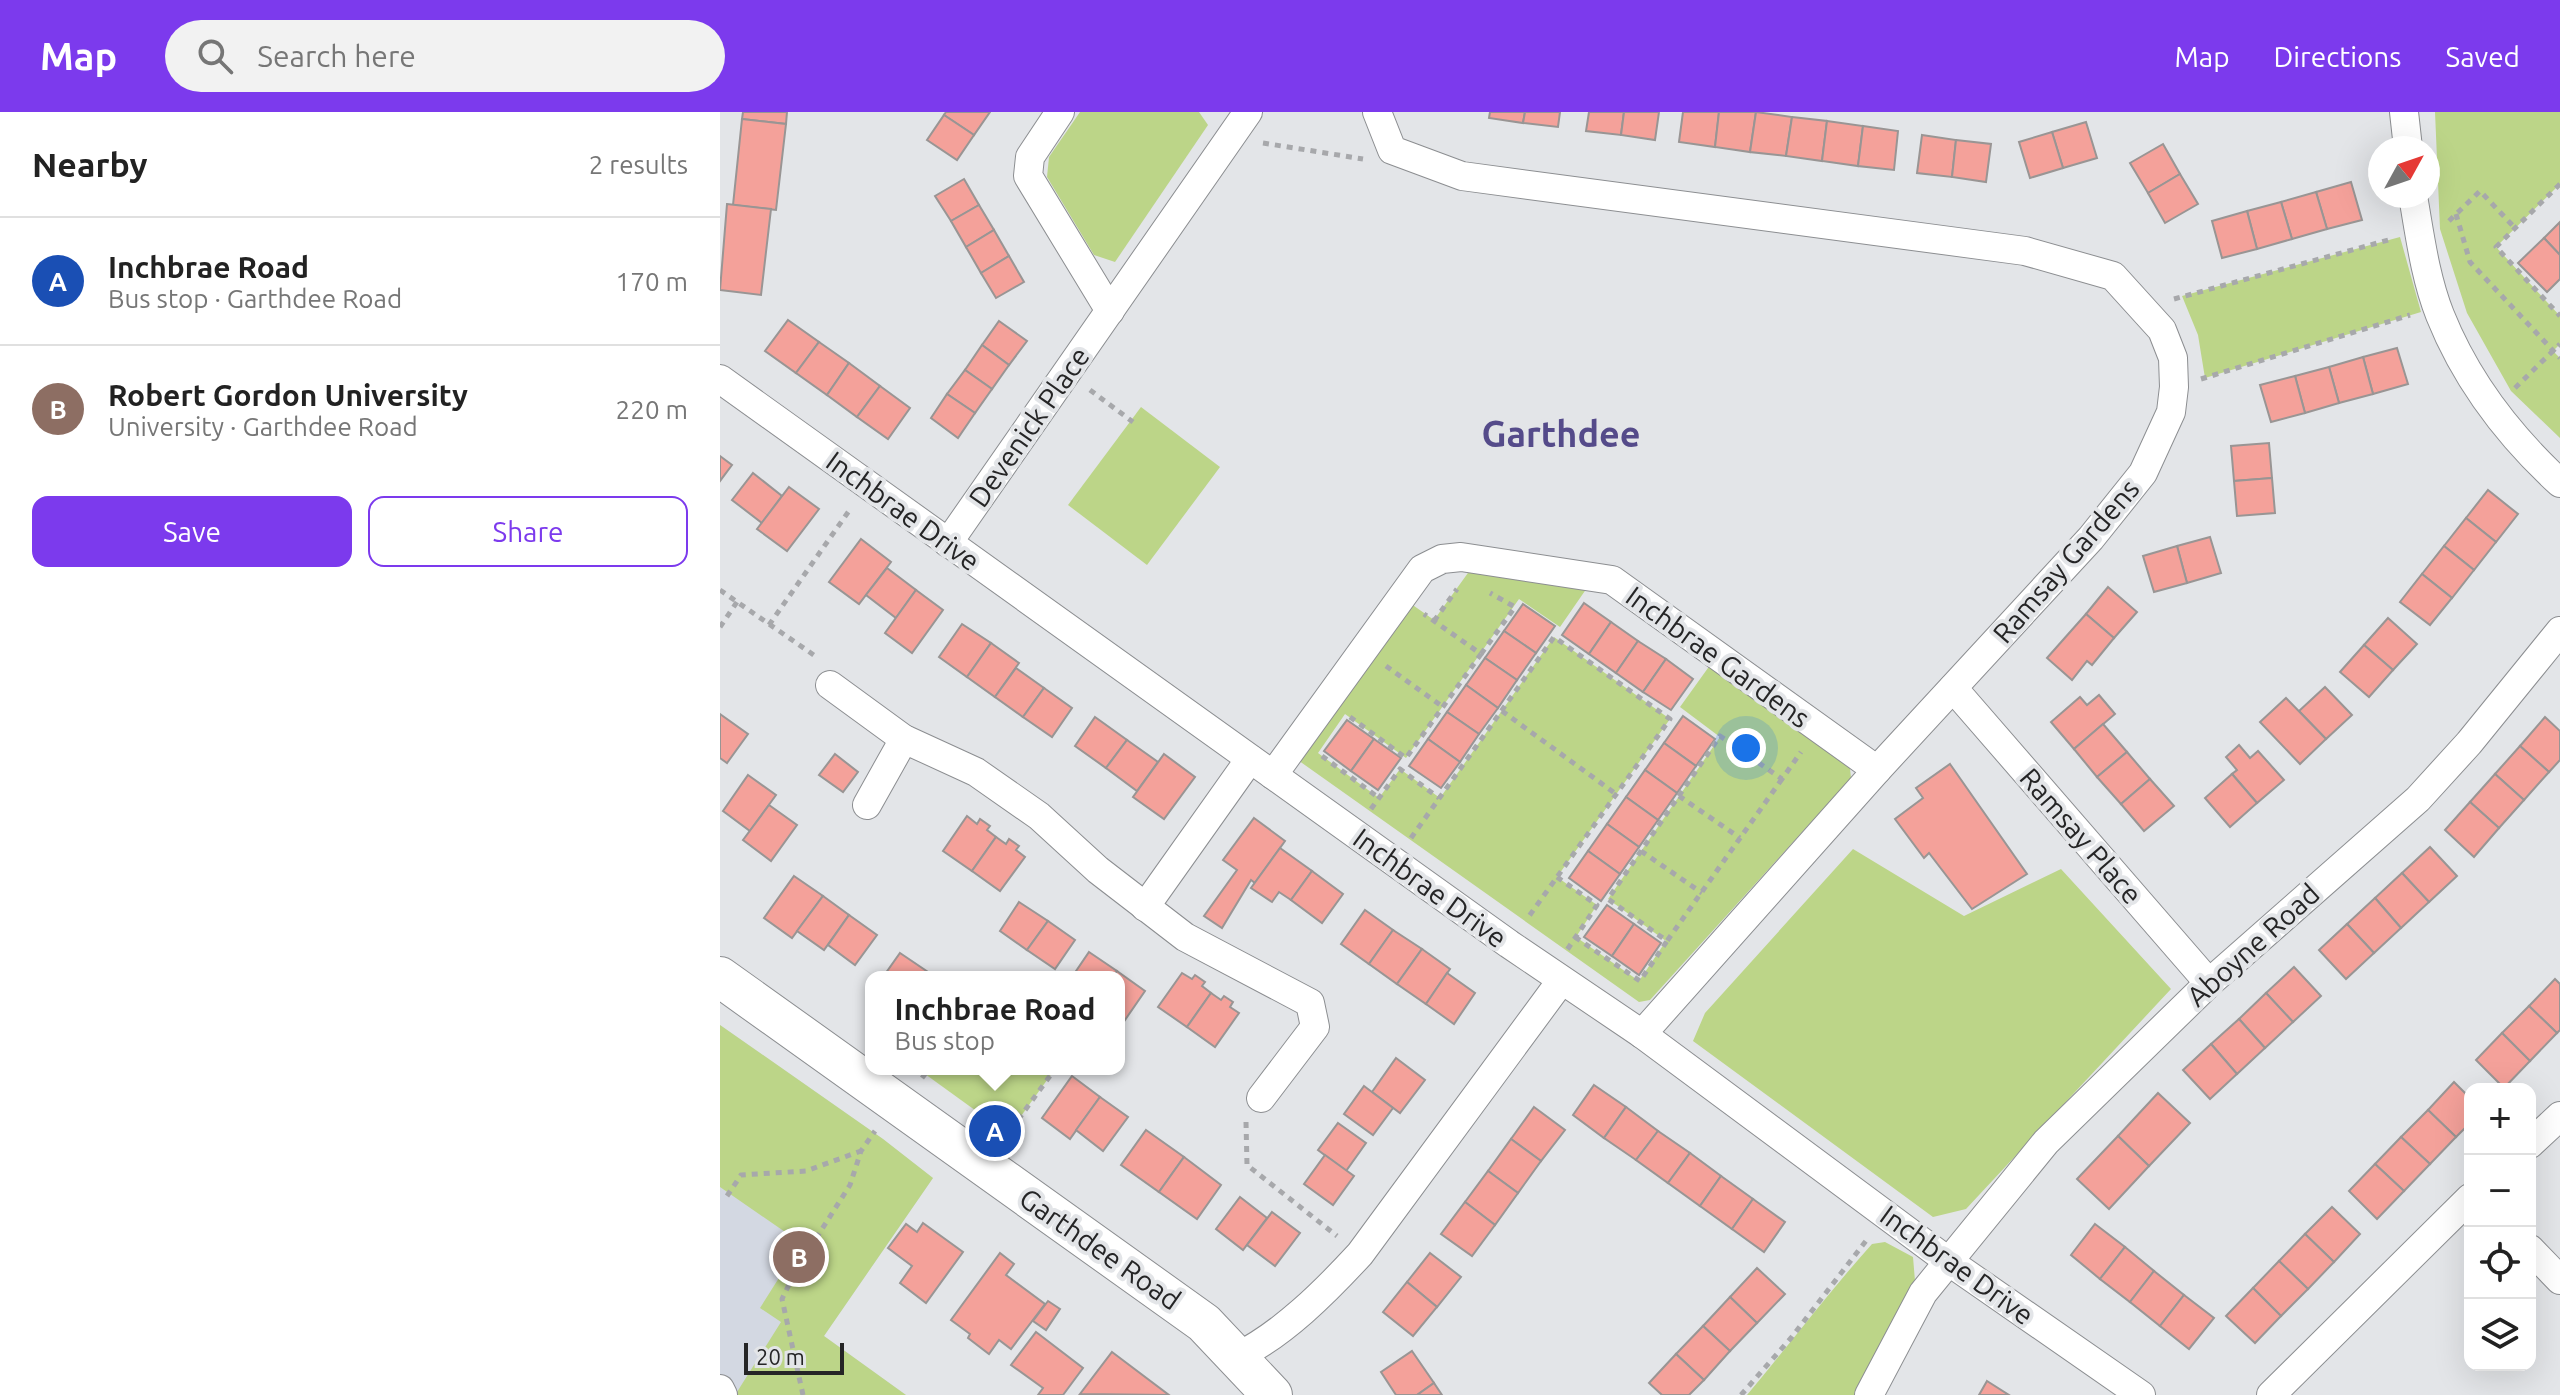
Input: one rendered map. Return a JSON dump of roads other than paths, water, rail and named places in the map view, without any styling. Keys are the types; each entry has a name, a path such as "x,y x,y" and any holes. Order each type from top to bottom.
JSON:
{"street":[{"path":"1060,112 1030,157 1028,176 1110,311"},
{"name":"Devenick Place","path":"948,543 1248,112"},
{"name":"Ramsay Gardens","path":"1377,112 1392,150 1462,176 2025,251 2113,276 2162,330 2173,358 2171,412 2143,473 2091,538 1877,770 1642,1034"},
{"path":"2404,112 2407,136"},
{"path":"2412,208 2410,234 2425,265 2440,315 2470,375 2489,405 2560,483"},
{"name":"Inchbrae Drive","path":"720,379 1509,944 1642,1034 1948,1261 2141,1395"},
{"name":"Inchbrae Gardens","path":"1145,907 1422,569 1451,557 1612,580 1877,770"},
{"name":"Aboyne Road","path":"1869,1395 1923,1293 2046,1142 2209,983 2418,799 2479,731 2560,631"},
{"path":"830,685 904,739 976,772 1039,816 1098,870 1185,937 1310,1003 1315,1027 1261,1098"},
{"name":"Ramsay Place","path":"1953,688 2209,983"},
{"path":"867,805 904,739"},
{"name":"Garthdee Road","path":"720,977 1204,1323 1272,1395"},
{"path":"1237,1357 1264,1343 1339,1278 1360,1254 1556,977"},
{"path":"2536,1138 2560,1116"},
{"path":"2271,1395 2464,1204"},
{"path":"2536,1255 2560,1280"},
{"path":"720,1389 723,1395"}],"place":[{"name":"Inchbrae Road","path":"995,1131"},
{"name":"Robert Gordon University","path":"799,1257"}],"district":[{"name":"Garthdee","path":"1561,434"}]}
